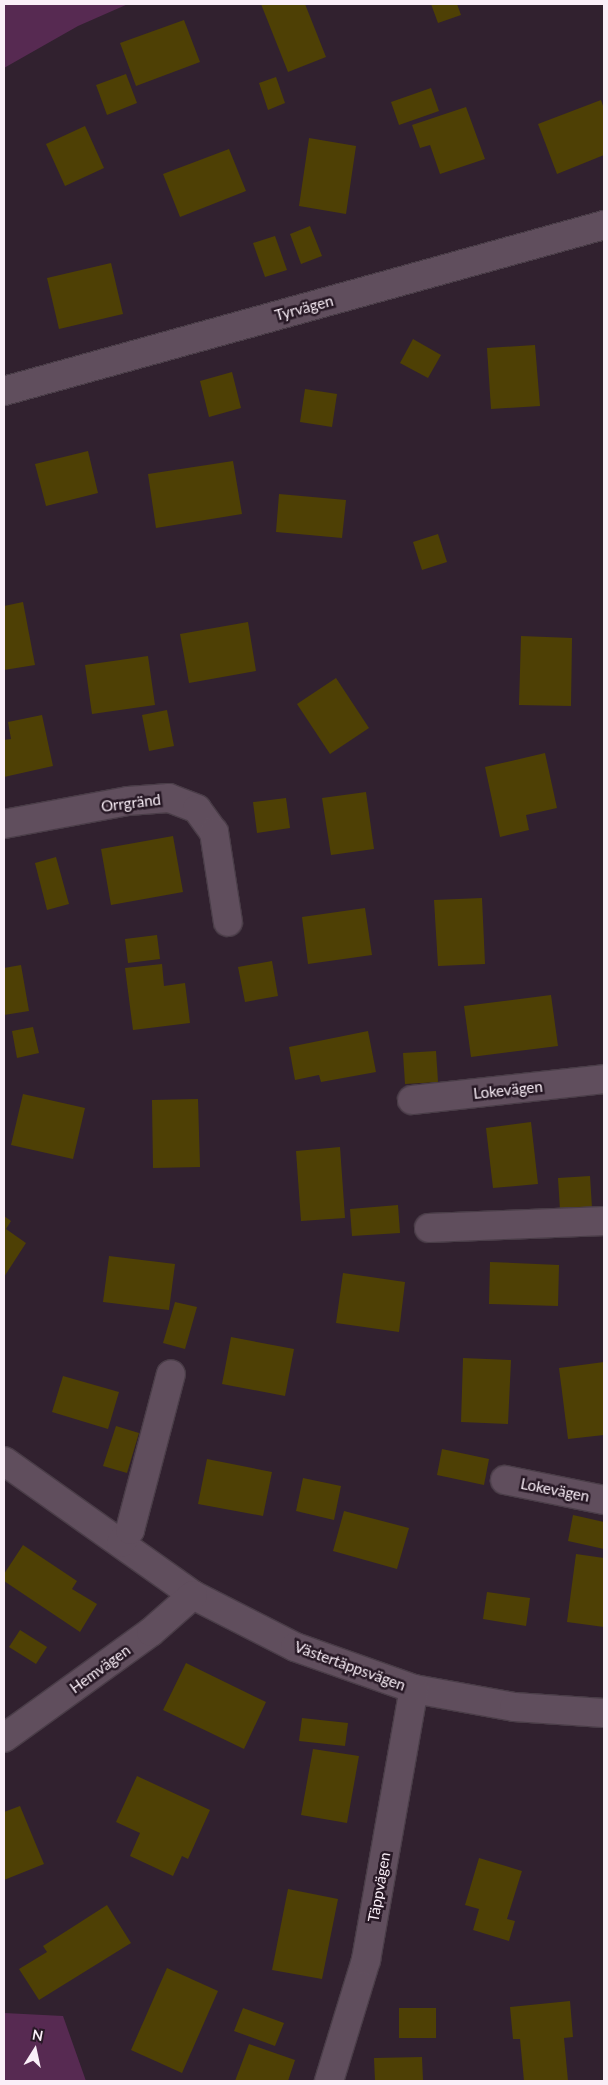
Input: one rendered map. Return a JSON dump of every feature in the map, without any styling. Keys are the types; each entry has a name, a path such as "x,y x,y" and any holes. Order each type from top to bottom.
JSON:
{"street":[{"name":"Tyrvägen","path":"4,391 604,225"},
{"name":"Orrgränd","path":"4,824 128,801 169,798 198,809 214,832 228,922"},
{"name":"Lokevägen","path":"412,1100 604,1079"},
{"path":"429,1228 604,1221"},
{"path":"121,1543 130,1530 171,1374"},
{"name":"Västertäppsvägen","path":"4,1461 193,1596 295,1647 414,1689 514,1708 604,1713"},
{"name":"Lokevägen","path":"505,1480 604,1500"},
{"name":"Hemvägen","path":"4,1738 151,1632 193,1596"},
{"name":"Täppvägen","path":"329,2081 366,1960 414,1689"}],"shaded area":[{"path":"4,4 128,4 78,26 4,68"},
{"path":"4,2013 63,2016 86,2081 4,2081"}],"building":[{"path":"261,4 305,4 326,57 288,72"},
{"path":"431,4 457,4 461,15 438,23"},
{"path":"184,20 200,62 136,86 120,43"},
{"path":"126,74 137,103 107,115 96,85"},
{"path":"276,77 285,103 268,110 259,83"},
{"path":"431,88 439,111 399,125 391,102"},
{"path":"601,100 604,109 604,155 557,174 538,124"},
{"path":"466,107 485,159 440,174 430,145 420,148 412,125"},
{"path":"85,126 104,168 65,186 46,144"},
{"path":"309,138 356,146 346,214 299,206"},
{"path":"229,149 246,191 180,217 163,174"},
{"path":"310,226 322,256 301,264 290,234"},
{"path":"275,236 287,270 265,277 253,243"},
{"path":"111,263 123,314 59,329 47,278"},
{"path":"413,339 441,355 428,378 400,363"},
{"path":"535,345 540,406 491,409 487,348"},
{"path":"232,372 241,408 209,417 200,381"},
{"path":"305,389 337,394 332,427 300,422"},
{"path":"88,451 98,493 46,506 35,464"},
{"path":"233,461 242,514 156,528 148,474"},
{"path":"279,494 346,500 342,538 276,532"},
{"path":"438,534 447,562 422,570 413,542"},
{"path":"23,602 35,665 4,670 4,606"},
{"path":"248,622 256,671 189,683 180,634"},
{"path":"521,636 572,638 571,706 519,705"},
{"path":"148,656 155,705 92,714 85,665"},
{"path":"336,678 369,728 330,754 297,704"},
{"path":"167,710 174,746 149,751 142,715"},
{"path":"42,715 53,766 4,777 4,740 11,739 8,722"},
{"path":"545,753 557,808 526,815 529,830 500,837 485,767"},
{"path":"366,792 374,849 331,855 322,798"},
{"path":"286,798 290,828 257,833 253,802"},
{"path":"173,836 183,892 111,905 101,849"},
{"path":"56,857 69,904 47,910 35,863"},
{"path":"482,898 485,964 438,966 434,900"},
{"path":"365,908 372,955 308,964 302,917"},
{"path":"157,935 160,959 128,963 125,939"},
{"path":"272,961 278,996 245,1002 238,967"},
{"path":"162,964 164,986 185,983 190,1023 133,1030 125,968"},
{"path":"21,965 29,1011 4,1015 4,968"},
{"path":"551,995 558,1046 471,1057 464,1006"},
{"path":"33,1027 39,1053 17,1058 12,1031"},
{"path":"368,1031 376,1072 321,1082 319,1075 295,1080 289,1047"},
{"path":"436,1051 438,1082 405,1084 403,1053"},
{"path":"23,1094 85,1108 73,1159 11,1145"},
{"path":"198,1099 200,1167 153,1168 152,1100"},
{"path":"531,1122 538,1184 493,1188 486,1128"},
{"path":"340,1147 345,1218 301,1221 296,1151"},
{"path":"590,1176 592,1208 560,1210 558,1178"},
{"path":"398,1205 400,1233 352,1236 350,1209"},
{"path":"4,1216 11,1221 6,1229 26,1243 4,1277"},
{"path":"109,1256 175,1264 169,1310 103,1302"},
{"path":"490,1262 559,1265 558,1306 489,1304"},
{"path":"343,1273 405,1282 399,1332 336,1323"},
{"path":"175,1302 197,1307 185,1349 163,1343"},
{"path":"231,1337 294,1349 285,1396 222,1384"},
{"path":"463,1358 511,1360 508,1424 461,1422"},
{"path":"604,1362 604,1435 568,1439 559,1368"},
{"path":"63,1376 119,1392 108,1429 52,1412"},
{"path":"116,1426 139,1433 127,1473 103,1466"},
{"path":"442,1449 489,1459 484,1485 437,1475"},
{"path":"207,1459 272,1472 263,1516 198,1504"},
{"path":"303,1478 341,1486 334,1520 296,1511"},
{"path":"344,1511 409,1528 397,1569 333,1551"},
{"path":"573,1515 604,1522 604,1549 568,1541"},
{"path":"23,1545 77,1581 72,1589 97,1604 80,1632 4,1581 4,1574"},
{"path":"576,1554 604,1558 604,1627 567,1622"},
{"path":"487,1592 530,1598 526,1626 483,1619"},
{"path":"20,1630 47,1647 36,1664 9,1647"},
{"path":"186,1663 266,1702 244,1749 163,1710"},
{"path":"302,1718 348,1723 345,1746 299,1741"},
{"path":"313,1749 359,1756 347,1823 301,1815"},
{"path":"137,1776 210,1810 188,1859 182,1856 173,1876 130,1856 140,1833 116,1822"},
{"path":"20,1806 44,1864 4,1880 4,1812"},
{"path":"479,1858 522,1871 507,1919 515,1921 509,1941 473,1930 479,1909 465,1905"},
{"path":"288,1889 338,1899 322,1979 272,1970"},
{"path":"107,1905 131,1943 39,2000 19,1969 47,1952 43,1946"},
{"path":"167,1968 218,1991 182,2073 131,2050"},
{"path":"570,2001 573,2037 564,2038 568,2081 524,2081 520,2039 513,2039 510,2007"},
{"path":"243,2008 284,2023 275,2046 234,2031"},
{"path":"399,2008 436,2008 436,2038 399,2038"},
{"path":"249,2044 295,2060 288,2081 235,2081"},
{"path":"422,2057 423,2081 375,2081 374,2058"}]}
